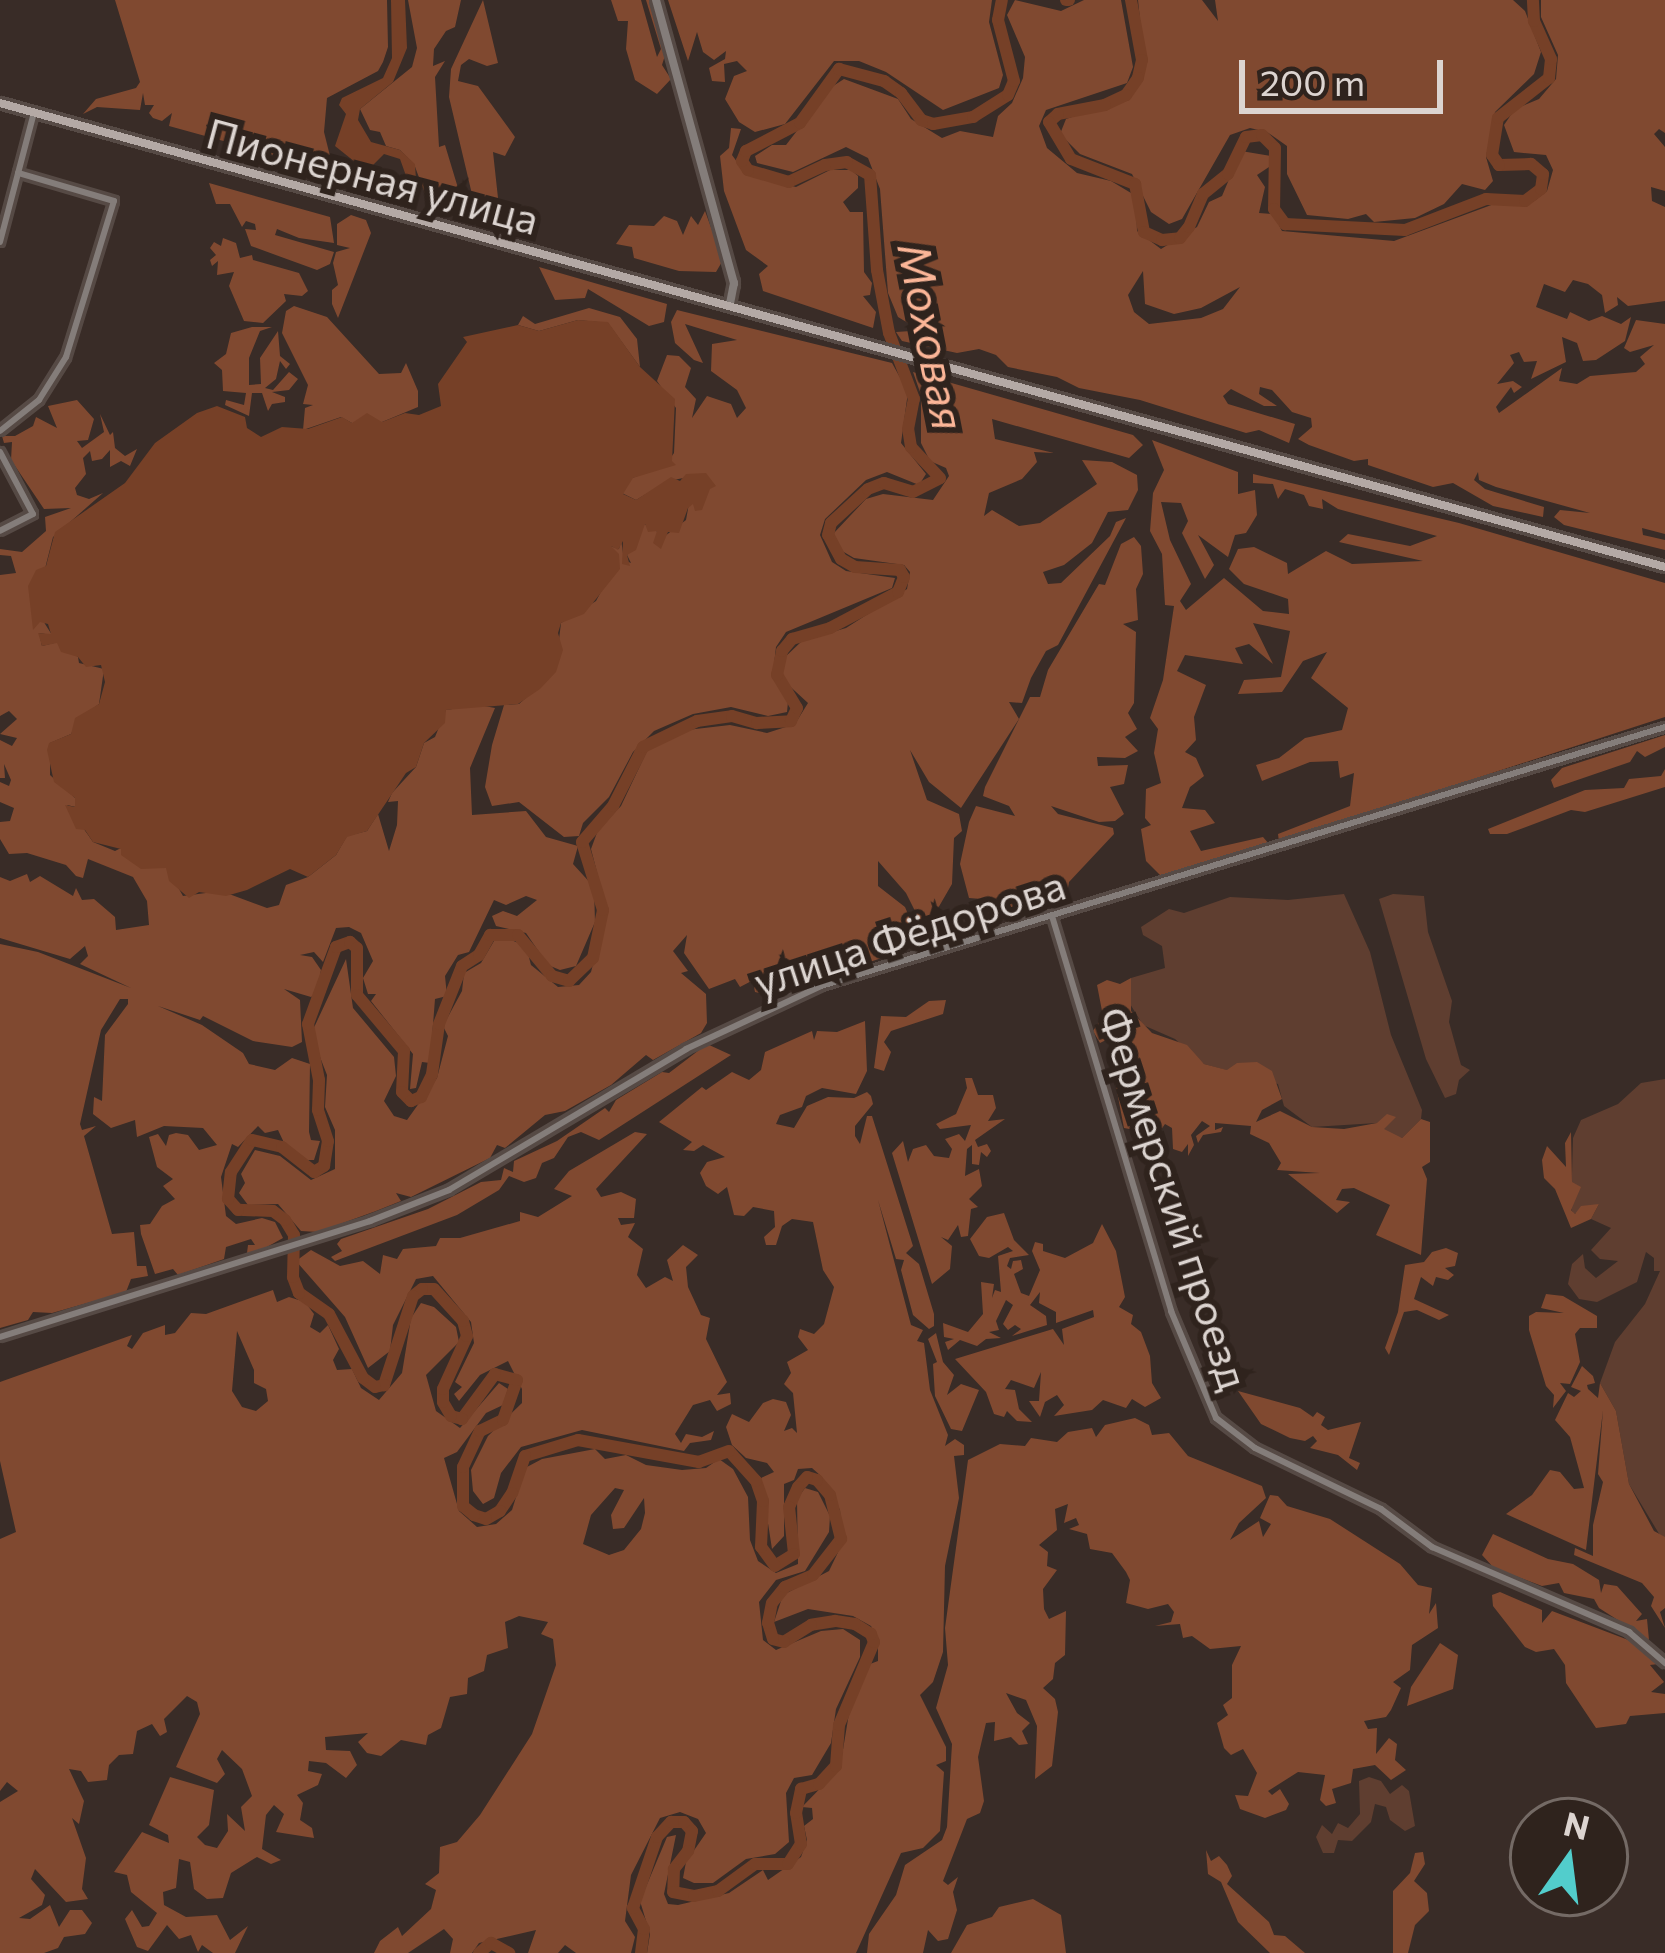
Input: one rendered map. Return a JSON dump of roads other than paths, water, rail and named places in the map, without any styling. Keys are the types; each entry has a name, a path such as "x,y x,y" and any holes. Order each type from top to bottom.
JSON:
{"main road":[{"name":"Пионерная улица","path":"0,103 1665,566"}],"street":[{"path":"656,0 734,283 730,304"},
{"path":"0,242 34,112"},
{"path":"0,431 39,400 66,357 114,201 18,173"},
{"path":"0,452 33,514 0,531"},
{"name":"улица Фёдорова","path":"0,1337 314,1238 449,1190 755,1013 821,986 1665,727"},
{"name":"Фермерский проезд","path":"1052,916 1171,1311 1216,1418 1255,1448 1381,1509 1445,1554 1629,1632 1665,1664"}],"waterway":[{"name":"Моховая","path":"641,1953 644,1929 633,1908 657,1837 671,1822 684,1822 692,1831 688,1851 674,1869 673,1892 694,1896 718,1891 755,1864 788,1864 801,1844 796,1813 801,1789 819,1784 836,1766 839,1725 874,1642 871,1634 855,1624 835,1621 811,1625 784,1642 773,1639 768,1623 772,1603 785,1587 813,1575 841,1539 830,1495 817,1480 807,1477 798,1487 789,1507 794,1554 775,1566 761,1547 763,1501 756,1481 729,1451 699,1462 578,1440 525,1456 500,1511 486,1519 474,1515 463,1506 463,1467 480,1431 503,1420 517,1380 495,1374 462,1419 451,1416 443,1402 443,1389 467,1336 463,1321 434,1289 422,1289 413,1296 384,1385 375,1387 363,1378 329,1314 299,1293 293,1277 294,1235 285,1220 273,1211 238,1210 228,1199 231,1172 252,1140 282,1147 314,1172 324,1166 328,1141 318,1110 319,1080 308,1024 336,947 350,942 357,948 357,995 404,1051 402,1092 411,1101 421,1097 432,1074 439,1024 462,966 479,955 490,935 518,935 552,976 569,981 593,958 603,910 582,842 613,806 643,747 697,721 732,716 757,723 791,721 797,708 777,675 782,651 792,639 830,628 898,592 904,577 900,570 855,567 841,559 828,535 831,523 868,489 884,483 913,492 940,478 911,447 908,429 914,399 889,333 877,270 870,175 847,162 825,165 789,182 748,170 742,161 746,151 800,123 839,69 884,81 901,93 921,120 933,124 973,117 1008,95 1014,81 998,20 1002,0"},
{"name":"Моховая","path":"1131,0 1142,60 1138,78 1126,95 1105,105 1058,114 1049,122 1071,159 1135,184 1144,232 1162,240 1180,238 1203,194 1228,174 1246,137 1262,135 1275,148 1274,209 1285,224 1405,230 1486,199 1525,201 1541,189 1543,174 1531,164 1499,165 1492,155 1498,118 1549,78 1551,59 1534,21 1533,0"},
{"name":"Моховая","path":"479,1953 491,1943 509,1953"}]}
